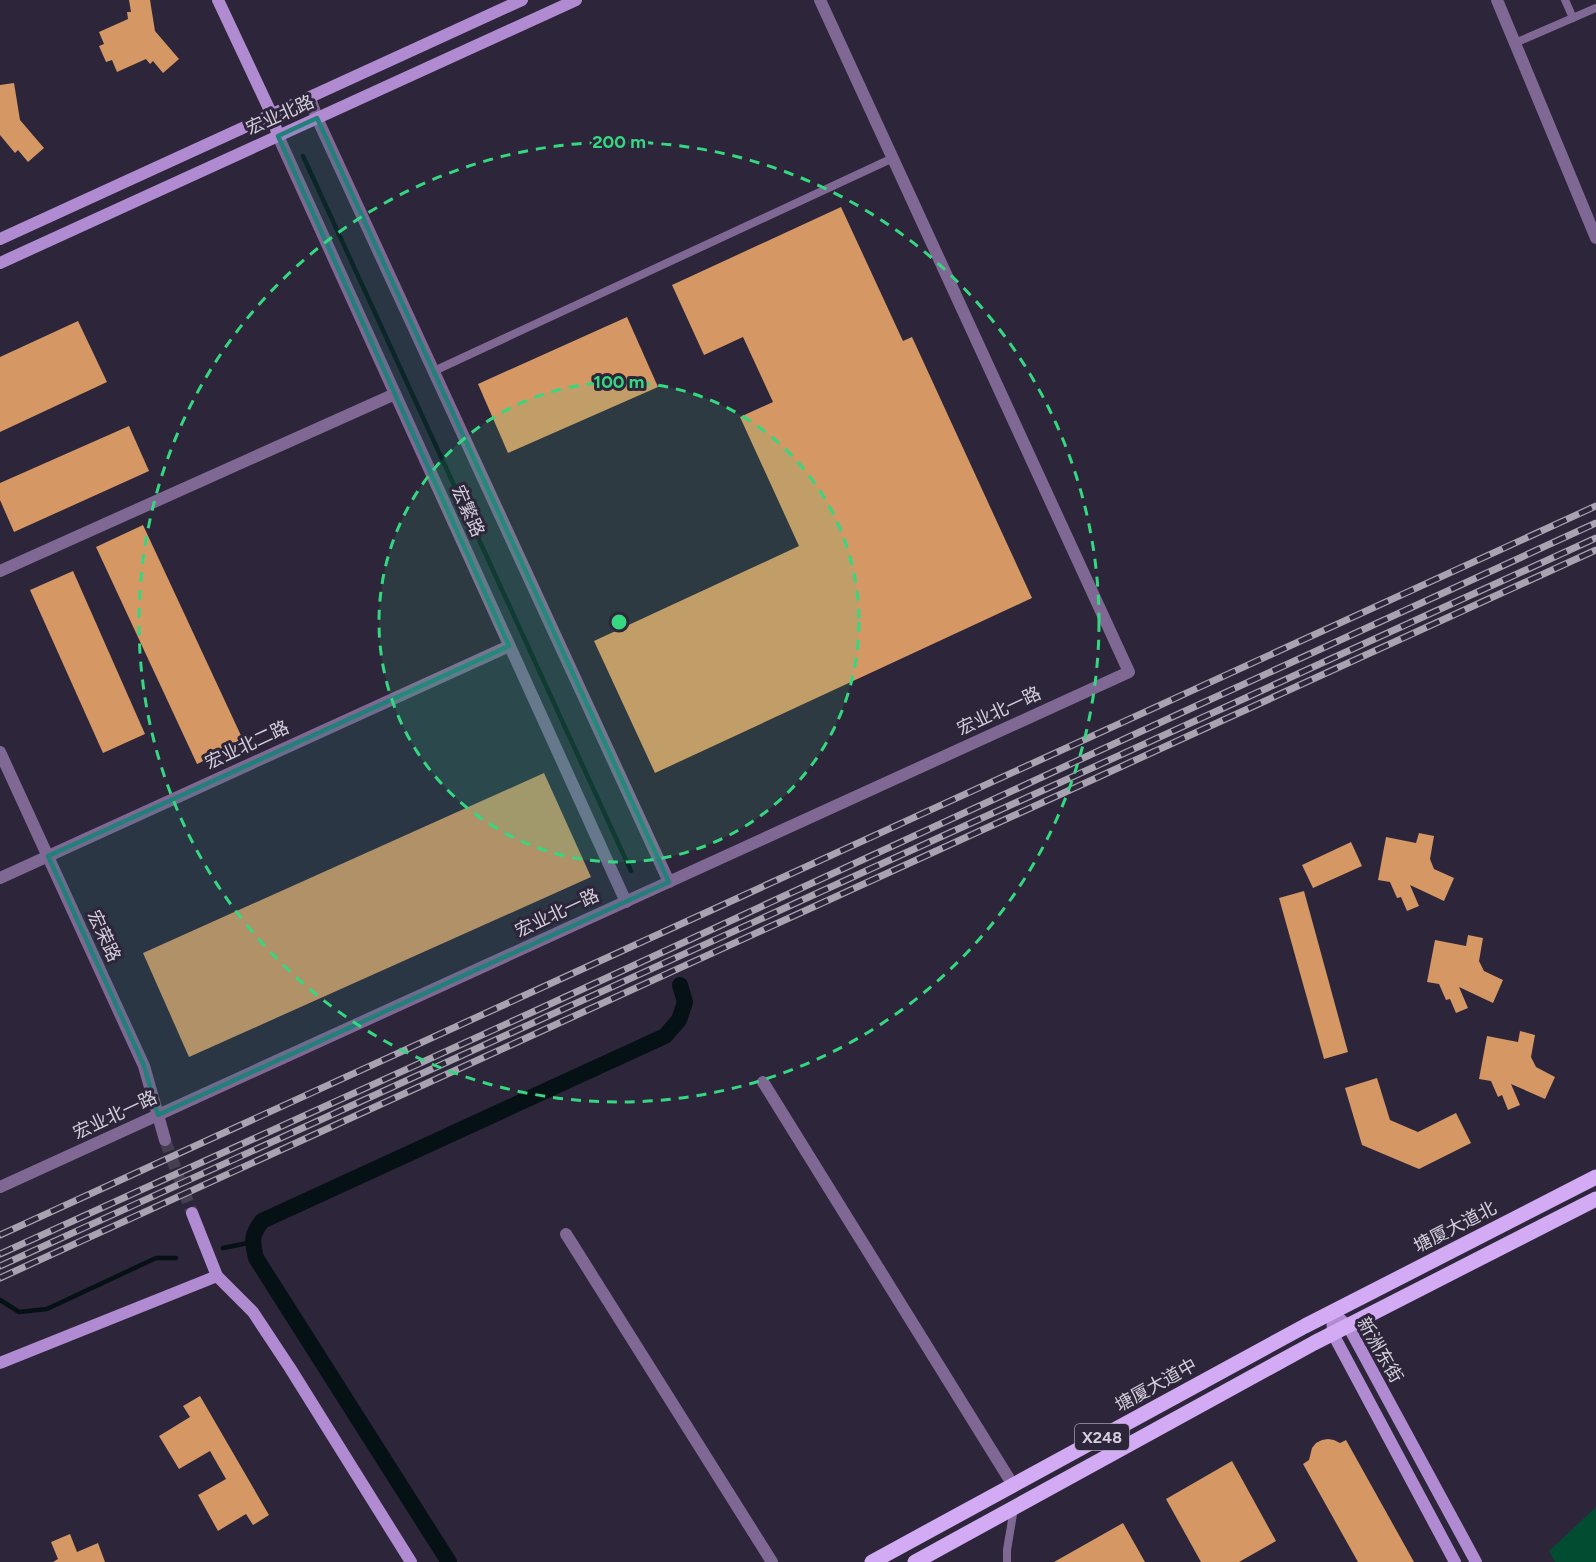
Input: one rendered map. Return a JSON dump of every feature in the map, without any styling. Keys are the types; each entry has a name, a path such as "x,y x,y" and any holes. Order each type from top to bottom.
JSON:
{"main road":[{"name":"塘厦大道北","path":"1332,1312 1596,1178"},
{"name":"X248","path":"915,1562 1348,1326 1596,1200"},
{"name":"塘厦大道中","path":"872,1562 1332,1312"}],"street":[{"path":"218,0 272,115 278,136"},
{"name":"宏业北路","path":"0,239 522,0"},
{"name":"宏业北路","path":"0,262 576,0"},
{"path":"820,0 893,158"},
{"path":"1497,0 1596,238"},
{"path":"310,98 317,118 669,882"},
{"name":"宏繁路","path":"278,136 626,902"},
{"name":"宏业北一路","path":"0,1187 1129,672 893,158"},
{"path":"0,571 395,394"},
{"name":"宏业北二路","path":"0,878 508,646"},
{"name":"宏荣路","path":"0,752 144,1066 165,1140"},
{"path":"763,1082 1013,1485"},
{"path":"192,1213 218,1276 253,1312 411,1562"},
{"path":"566,1234 772,1562"},
{"path":"0,1363 218,1276"},
{"name":"新洲东街","path":"1332,1312 1348,1326 1476,1562"},
{"name":"新洲东街","path":"1332,1312 1333,1334 1455,1562"}],"lane":[{"path":"1565,0 1573,18"},
{"path":"1515,43 1596,8"},
{"path":"434,371 893,158"},
{"path":"1007,1562 1006,1550 1014,1508"}],"highlighted area":[{"path":"317,118 669,882 158,1115 144,1066 48,856 509,646 278,136"}],"green space":[{"path":"1596,1507 1596,1562 1555,1562 1549,1551"}],"building":[{"path":"129,0 150,0 155,31 179,59 163,73 153,61 150,64 146,59 117,72 112,60 106,62 99,46 104,44 99,32 128,19 127,12 131,12"},
{"path":"14,83 20,120 44,148 28,162 18,150 15,153 0,135 0,85"},
{"path":"841,207 903,341 912,337 1032,598 655,773 594,641 799,546 740,417 773,402 743,337 704,355 672,285"},
{"path":"627,317 658,387 508,453 478,384"},
{"path":"78,321 107,382 0,432 0,357"},
{"path":"129,426 149,471 14,532 0,500 0,483"},
{"path":"143,525 244,742 197,764 96,547"},
{"path":"73,571 145,734 103,753 30,590"},
{"path":"544,773 591,877 189,1057 143,953"},
{"path":"1419,833 1434,836 1430,859 1434,869 1454,878 1444,901 1410,885 1419,906 1407,911 1401,897 1397,898 1390,882 1378,880 1386,837 1416,843"},
{"path":"1351,842 1362,866 1313,888 1302,865"},
{"path":"1304,891 1348,1052 1324,1059 1279,898"},
{"path":"1468,935 1483,938 1479,961 1484,971 1503,980 1493,1003 1459,987 1468,1008 1456,1013 1450,999 1446,1000 1439,984 1427,982 1435,940 1466,946"},
{"path":"1520,1031 1535,1035 1531,1057 1536,1067 1555,1077 1545,1099 1511,1084 1520,1105 1508,1110 1502,1095 1498,1097 1491,1081 1479,1079 1487,1036 1518,1042"},
{"path":"1377,1078 1390,1120 1418,1132 1456,1113 1471,1143 1419,1169 1362,1145 1345,1088"},
{"path":"200,1396 269,1515 253,1525 246,1514 218,1531 198,1495 226,1479 210,1451 179,1469 159,1436 190,1417 183,1406"},
{"path":"1328,1439 1340,1443 1346,1440 1414,1562 1358,1562 1303,1464 1309,1460 1316,1443"},
{"path":"1232,1461 1276,1541 1239,1562 1201,1562 1166,1499"},
{"path":"1123,1523 1145,1562 1054,1562"},
{"path":"70,1534 77,1552 98,1543 105,1562 53,1562 58,1559 51,1542"}],"waterway":[{"path":"303,156 631,871"},
{"path":"449,1562 256,1258 254,1234 262,1221 665,1036 679,1020 685,1002 680,985"},
{"path":"223,1248 253,1242"},
{"path":"0,1300 19,1312 47,1309 156,1258 176,1258"}],"tunnel":[{"path":"165,1140 192,1213"}],"railway":[{"path":"0,1235 1596,506"},
{"path":"0,1254 1596,523"},
{"path":"0,1266 1596,538"},
{"path":"0,1278 1596,550"}]}
